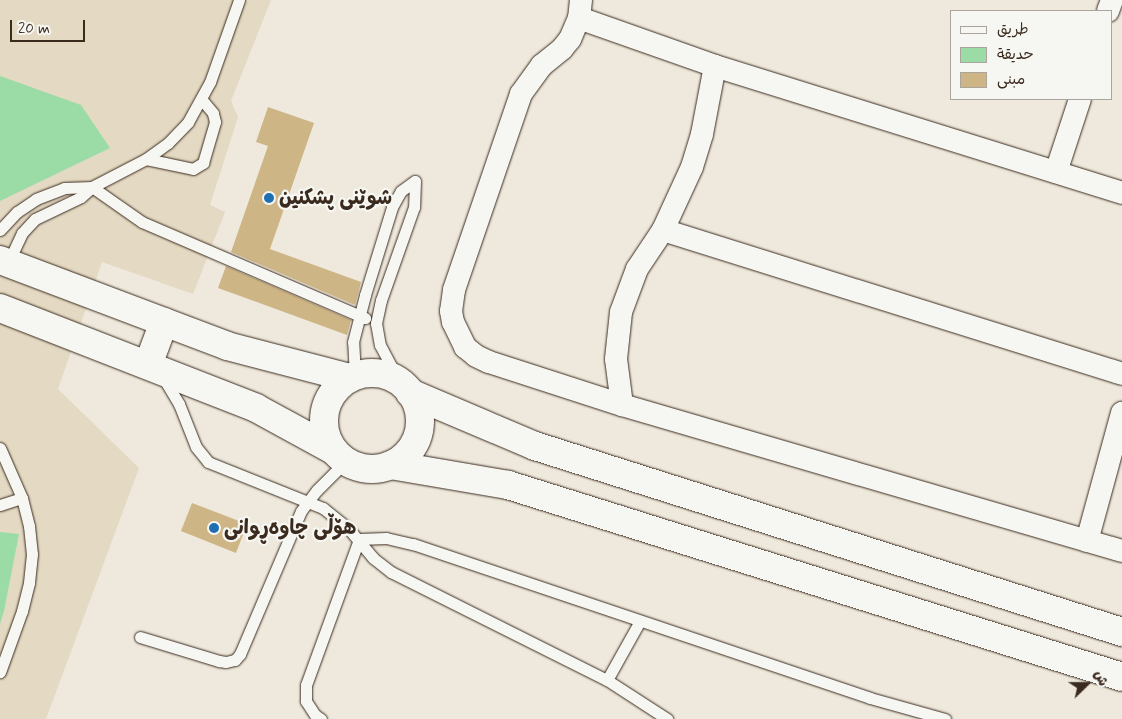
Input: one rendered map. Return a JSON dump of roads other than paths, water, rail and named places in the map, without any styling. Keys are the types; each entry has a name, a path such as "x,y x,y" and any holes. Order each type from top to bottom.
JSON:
{"main road":[{"path":"4,262 245,352 352,377 378,374 535,446 1122,632"},
{"path":"0,308 256,408 361,468 376,469 391,465 408,452 418,434 420,419 417,405 405,388"},
{"path":"148,365 164,322"},
{"path":"340,456 324,428 324,416 332,394 352,377"},
{"path":"391,465 508,485 1122,677"}],"street":[{"path":"1122,193 715,66 580,9 570,39 562,49 542,65 521,94 454,290 451,311 458,335 465,347 476,356 622,405 1122,551"},
{"path":"622,405 616,358 621,312 637,269 663,230 678,199 697,151 710,101 715,66"},
{"path":"1056,172 1080,100"},
{"path":"663,230 1122,374"},
{"path":"1087,541 1122,413"}],"lane":[{"path":"4,262 22,232 35,219 81,197 92,188 146,159 168,143 188,122 202,100 239,0"},
{"path":"146,159 193,169 203,163 215,122 213,114 202,100"},
{"path":"352,377 353,342 392,206 401,191 415,181 414,207 376,323 380,344 405,388"},
{"path":"0,230 17,212 36,199 73,186 92,188 142,222 376,323"},
{"path":"148,365 170,386 196,447 208,462 308,500 336,517 359,540 373,558 391,572 607,680 667,719"},
{"path":"0,448 22,498 30,526 32,554 29,583 22,611 0,672"},
{"path":"140,637 219,661 235,660 240,654 295,522 308,500 340,456"},
{"path":"0,506 22,498"},
{"path":"359,540 379,538 400,540 870,698 945,719"},
{"path":"321,719 314,715 306,701 306,685 359,540"},
{"path":"607,680 640,621"}],"place":[{"name":"شوێنی پشکنین","path":"269,198"},
{"name":"هۆڵی چاوەڕوانی","path":"214,528"}]}
